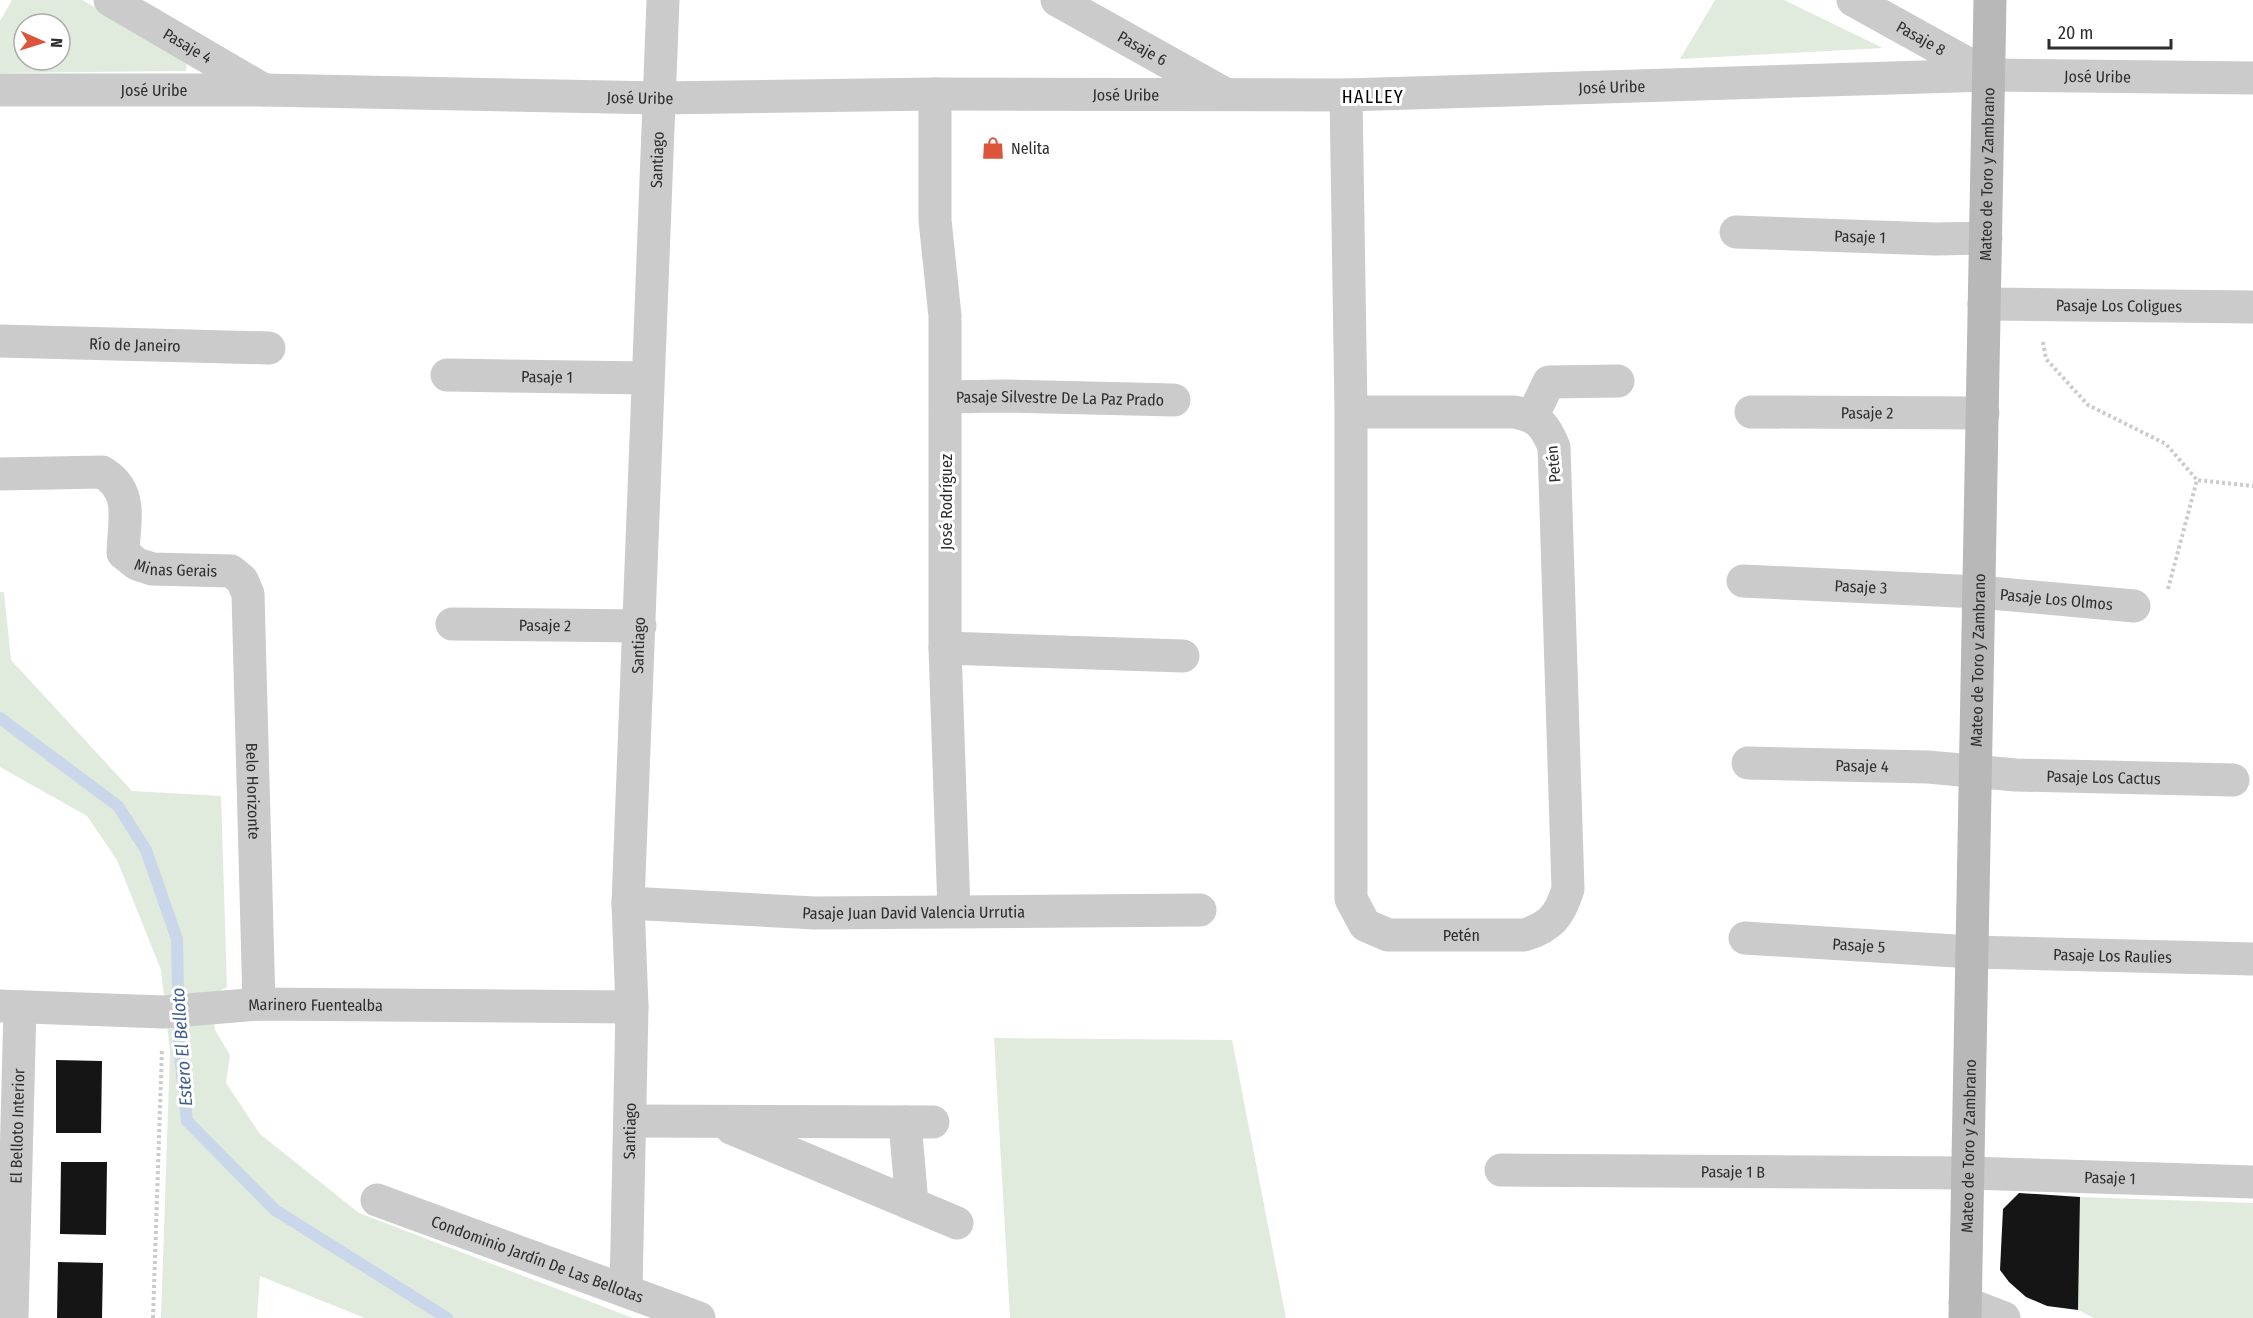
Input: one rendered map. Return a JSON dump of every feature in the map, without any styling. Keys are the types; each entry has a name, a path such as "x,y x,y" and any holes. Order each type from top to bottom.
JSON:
{"street":[{"name":"Pasaje 4","path":"110,0 264,90"},
{"name":"Santiago","path":"626,1290 632,1007 628,903 663,0"},
{"name":"Pasaje 6","path":"1058,0 1227,95"},
{"name":"Pasaje 8","path":"1853,0 1989,75"},
{"name":"Mateo de Toro y Zambrano","path":"1965,1310 1990,0"},
{"name":"José Uribe","path":"0,90 264,90 660,98 935,94 1346,95 1989,75 2253,78"},
{"name":"José Rodríguez","path":"935,94 935,220 945,316 945,648 954,911"},
{"name":"Petén","path":"1346,95 1352,412 1351,899 1365,925 1388,935 1524,935 1541,930 1553,921 1562,908 1568,889 1554,447 1547,428 1533,415"},
{"name":"Pasaje 1","path":"1736,232 1935,239 1986,238"},
{"name":"Pasaje Los Coligues","path":"1984,303 2253,307"},
{"name":"Río de Janeiro","path":"0,341 269,348"},
{"name":"Pasaje 1","path":"447,375 647,378"},
{"path":"1352,412 1514,412 1533,415 1549,382 1618,381"},
{"name":"Pasaje Silvestre De La Paz Prado","path":"946,397 1174,399"},
{"name":"Pasaje 2","path":"1751,412 1983,413"},
{"name":"Minas Gerais","path":"0,474 102,472 117,481 124,496 123,553 137,564 152,569 231,571 242,580"},
{"name":"Belo Horizonte","path":"242,580 248,594 259,1004"},
{"name":"Pasaje 3","path":"1743,581 1978,592"},
{"name":"Pasaje Los Olmos","path":"1978,592 2134,606"},
{"name":"Pasaje 2","path":"452,624 640,626"},
{"path":"945,648 1183,656"},
{"name":"Pasaje 4","path":"1748,763 1975,770"},
{"name":"Pasaje Los Cactus","path":"1975,770 2016,775 2232,780"},
{"name":"Pasaje Juan David Valencia Urrutia","path":"628,903 815,913 1200,910"},
{"name":"Pasaje 5","path":"1745,938 1972,952"},
{"name":"Pasaje Los Raulies","path":"1972,952 2253,959"},
{"name":"Marinero Fuentealba","path":"10,1006 164,1012 222,1009 259,1004 632,1007"},
{"name":"El Belloto Interior","path":"10,1006 7,1244 12,1318"},
{"path":"631,1121 919,1122 912,1204"},
{"path":"716,1122 957,1223"},
{"name":"Pasaje 1 B","path":"1500,1170 1968,1173"},
{"name":"Pasaje 1","path":"1968,1173 2253,1182"},
{"name":"Condominio Jardín De Las Bellotas","path":"377,1200 699,1318"},
{"path":"1965,1310 2004,1318"}],"path":[{"path":"2036,303 2046,358 2088,405 2166,444 2198,480 2253,486"},
{"path":"2134,606 2162,609 2198,480"},
{"path":"153,1318 164,1012"}],"green space":[{"path":"12,0 82,0 187,61 186,71 0,73 0,21"},
{"path":"1715,0 1784,0 1883,48 1680,59"},
{"path":"0,592 4,592 11,660 132,791 221,796 227,987 210,996 215,1030 230,1055 226,1083 260,1134 359,1213 633,1318 365,1318 260,1276 257,1318 161,1318 170,1051 161,970 117,860 87,816 0,767"},
{"path":"994,1038 1232,1040 1286,1318 1010,1318"},
{"path":"2080,1197 2253,1203 2253,1318 2094,1318 2078,1310"}],"building":[{"path":"56,1060 102,1061 101,1133 56,1133"},
{"path":"61,1162 107,1162 106,1235 60,1234"},
{"path":"2019,1193 2080,1197 2078,1310 2047,1306 2026,1297 2009,1282 2000,1270 2003,1209"},
{"path":"58,1262 103,1263 102,1318 57,1318"}],"waterway":[{"name":"Estero El Belloto","path":"0,718 118,806 146,850 177,939 179,1046 187,1121 275,1210 447,1318"}],"place":[{"name":"Nelita","path":"993,148"}],"district":[{"name":"HALLEY","path":"1373,97"}]}
